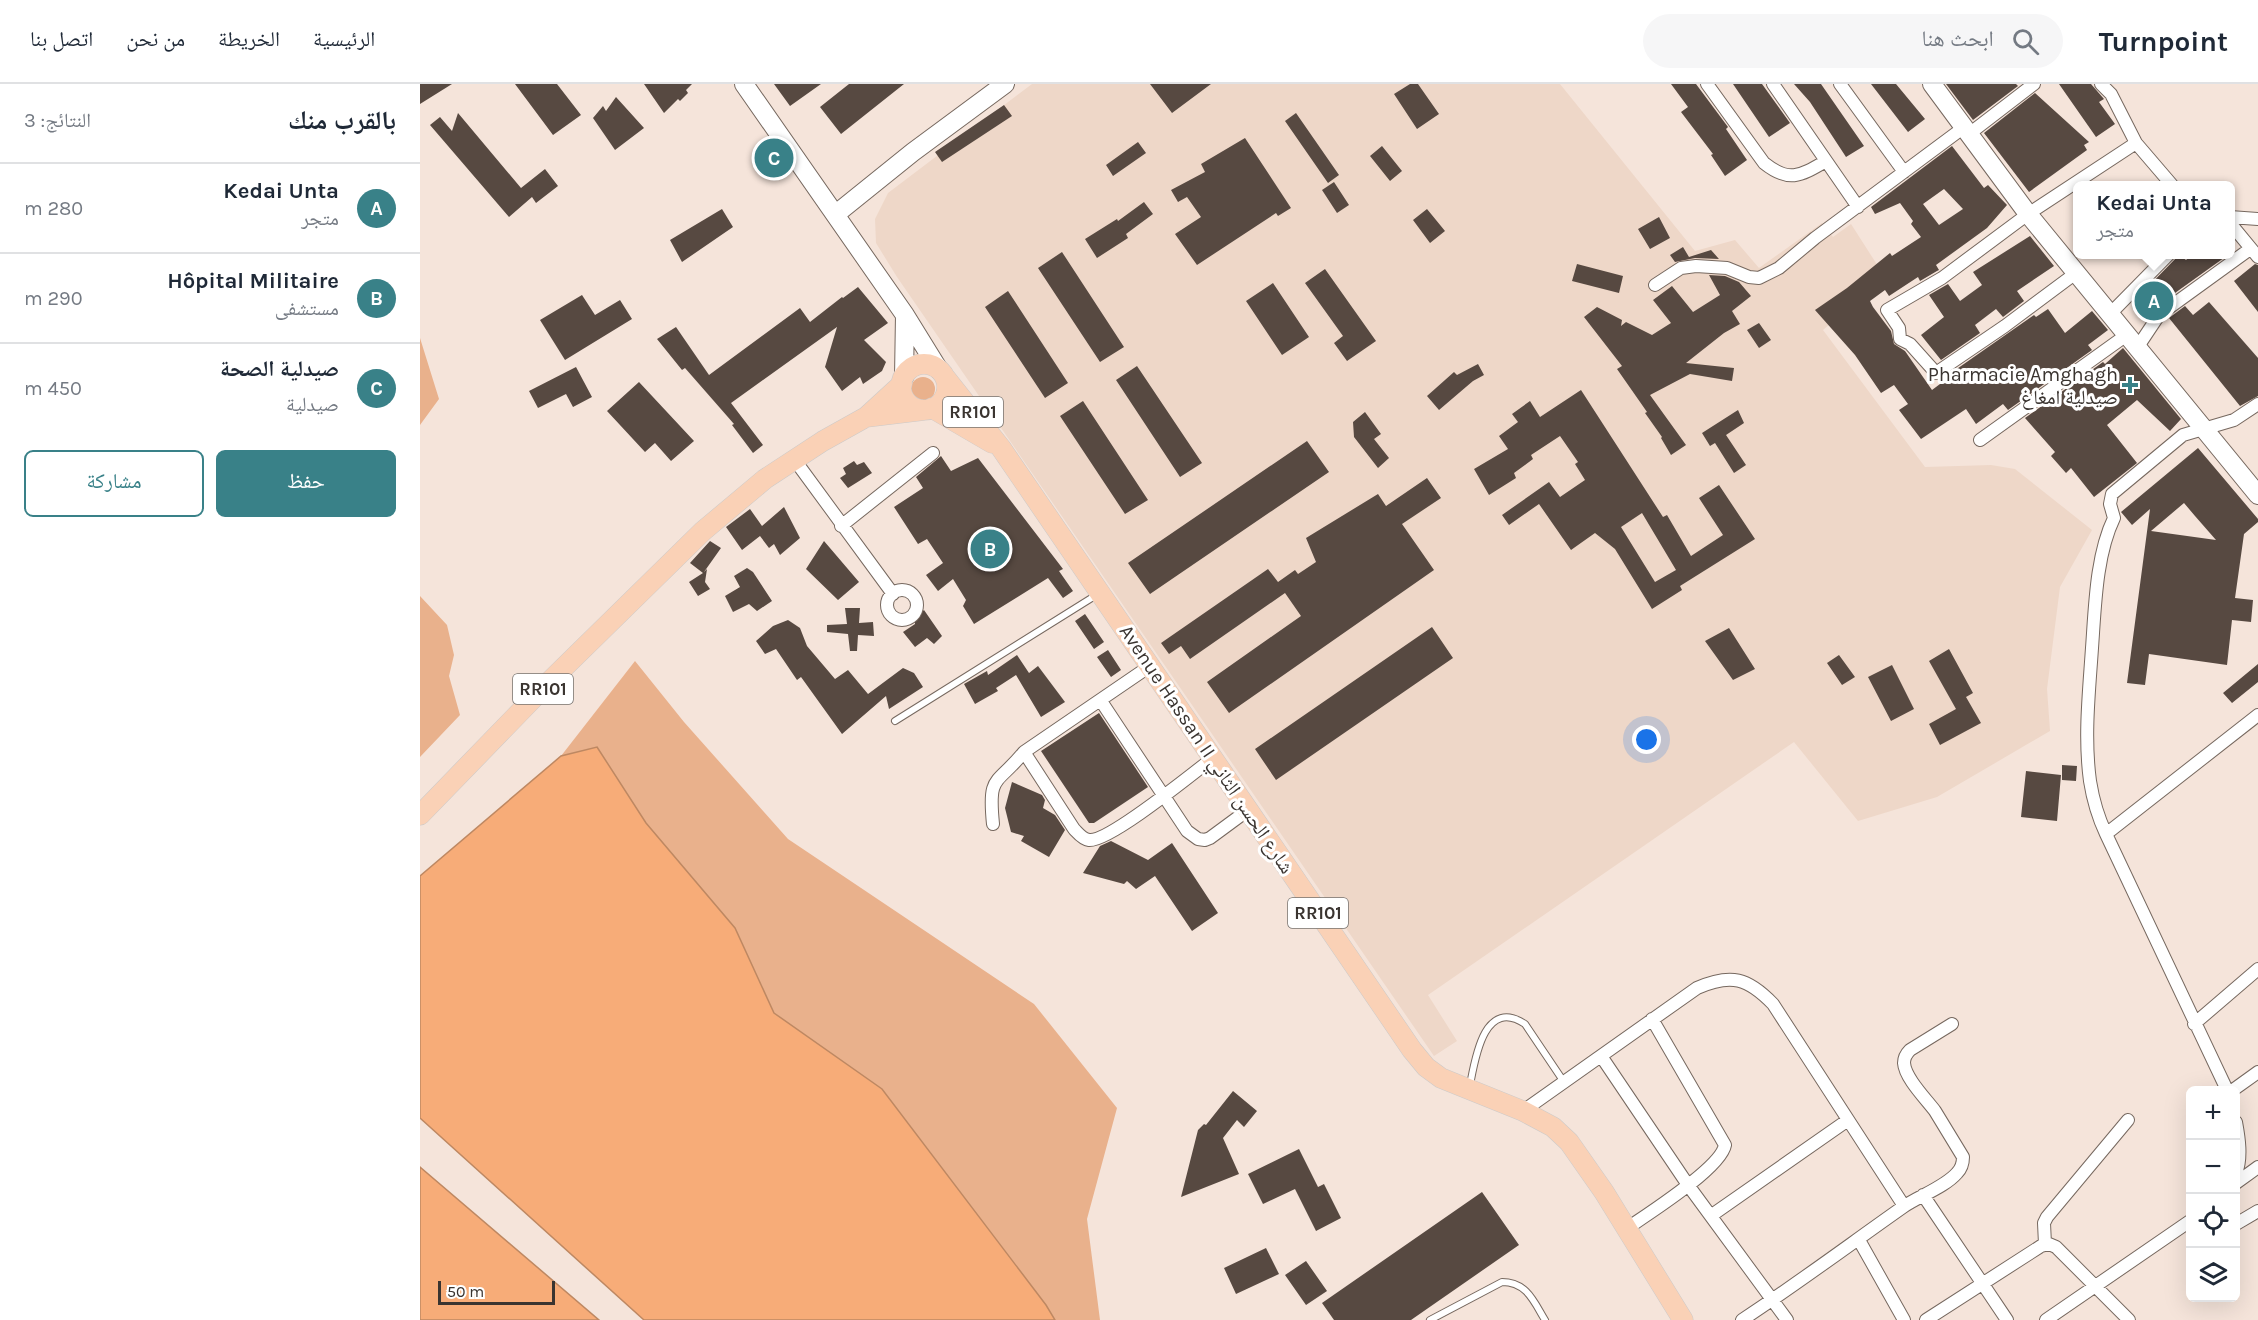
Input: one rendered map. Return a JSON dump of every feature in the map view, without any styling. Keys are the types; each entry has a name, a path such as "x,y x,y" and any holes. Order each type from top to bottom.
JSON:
{"main road":[{"path":"744,84 836,214 942,373"},
{"path":"836,214 913,152 1005,84"},
{"path":"1935,85 2028,214 2258,495"},
{"path":"903,380 905,315"},
{"name":"RR101","path":"420,815 667,565 733,505 794,459 866,417 916,366 924,364 942,373 947,389 943,401 928,409 866,417"},
{"name":"Avenue Hassan II شارع الحسن الثاني","path":"942,373 1001,448 1102,592 1412,1050 1432,1073 1450,1083 1523,1111 1552,1127 1569,1142 1683,1320"},
{"name":"RR101","path":"903,380 902,391 907,402 912,406 928,409"},
{"name":"Avenue Hassan II شارع الحسن الثاني","path":"928,409 1001,448"}],"street":[{"path":"1707,84 1764,163 1774,171 1782,175 1797,176 1826,161"},
{"path":"1773,84 1858,207"},
{"path":"1840,84 1904,172"},
{"path":"2101,84 2111,94 2136,143 2168,181"},
{"path":"1655,285 1681,268 1717,266 1749,278 1759,278 1779,268 1904,172 1966,131 2028,85"},
{"path":"2078,181 2136,143"},
{"path":"2073,184 2028,214 1942,278 1887,310 1899,328 1900,339 1910,344 1936,374 2005,327 2076,273"},
{"path":"2235,217 2258,219"},
{"path":"1980,440 2132,341 2159,315 2254,253 2235,229"},
{"path":"2110,314 2165,259"},
{"path":"2224,1086 2106,834 2093,798 2087,756 2086,723 2096,600 2104,544 2114,518 2110,504 2112,494 2183,435 2234,420 2258,404"},
{"path":"841,526 933,453"},
{"path":"794,459 893,594"},
{"path":"993,824 991,792 994,783 1024,752 1150,666"},
{"path":"1101,701 1187,831 1198,839 1205,840 1248,810"},
{"path":"2106,834 2258,715"},
{"path":"1024,752 1074,829 1083,838 1090,840 1103,837 1213,758"},
{"path":"2194,1024 2258,969"},
{"path":"1523,1111 1697,988 1723,979 1740,980 1754,986 1773,1004 1904,1206"},
{"path":"1626,1229 1688,1185 1718,1160 1725,1145 1652,1019"},
{"path":"1742,1320 1859,1240 1904,1206 1957,1174 1963,1163 1963,1157 1904,1065 1904,1059 1910,1050 1952,1024"},
{"path":"1601,1056 1688,1185 1787,1320"},
{"path":"2239,1086 2258,1072"},
{"path":"1712,1215 1848,1120"},
{"path":"2045,1244 2044,1223 2047,1217 2128,1120"},
{"path":"2240,1180 2258,1167"},
{"path":"1923,1195 2007,1320"},
{"path":"2240,1221 2258,1210"},
{"path":"2046,1320 2186,1223"},
{"path":"2179,1227 2186,1231"},
{"path":"1859,1240 1904,1320"},
{"path":"1926,1320 2045,1244 2056,1247 2129,1320"}],"lane":[{"path":"895,721 1102,592"},
{"path":"1469,1090 1477,1049 1482,1036 1490,1025 1503,1017 1517,1019 1525,1024 1564,1082"},
{"path":"1430,1320 1502,1282 1513,1282 1523,1287 1545,1320"}],"shaded area":[{"path":"1032,84 1560,84 1695,251 1735,240 1759,268 1822,223 1833,237 1851,224 1885,277 1823,330 1925,467 1991,465 2015,469 2092,530 2060,587 2047,689 2050,731 1937,797 1858,821 1794,742 1428,995 1457,1041 1434,1056 897,277 876,243 875,219 888,193"},
{"path":"420,338 439,399 420,425"},
{"path":"923,377 932,380 935,389 932,398 923,401 914,398 911,389 914,380"},
{"path":"420,596 447,625 454,655 449,676 460,715 420,757"},
{"path":"635,661 684,722 788,839 1034,1004 1117,1108 1087,1219 1100,1320 1055,1320 882,1089 774,1013 735,928 646,823 597,747 561,756"},
{"path":"597,747 646,823 735,928 774,1013 882,1089 1055,1320 644,1320 420,1118 420,876 561,756"},
{"path":"420,1167 599,1320 420,1320"}],"building":[{"path":"420,84 452,84 420,104"},
{"path":"515,84 557,84 581,115 553,135"},
{"path":"644,84 692,84 686,90 688,93 664,113"},
{"path":"774,84 821,84 790,106"},
{"path":"849,84 904,84 841,134 820,107"},
{"path":"1150,84 1211,84 1172,113"},
{"path":"1410,84 1418,84 1439,114 1417,129 1394,94"},
{"path":"1671,84 1696,84 1728,127 1726,129 1747,160 1725,176 1711,155 1713,154 1681,112 1688,107"},
{"path":"1733,84 1762,84 1790,123 1769,137"},
{"path":"1794,84 1821,84 1864,146 1846,157 1810,102"},
{"path":"1871,84 1896,84 1925,119 1908,132"},
{"path":"1946,84 2016,84 2018,86 1973,120"},
{"path":"2059,84 2091,84 2104,99 2099,102 2115,124 2096,137"},
{"path":"2035,93 2089,142 2084,145 2087,150 2029,192 1984,133"},
{"path":"616,97 644,128 615,150 593,118 603,106 606,111"},
{"path":"1004,105 1012,116 942,162 935,152"},
{"path":"458,113 521,188 545,169 558,186 536,203 532,197 509,217 430,125 440,117 452,131"},
{"path":"1296,113 1339,175 1328,183 1285,121"},
{"path":"1245,138 1291,208 1278,216 1276,213 1197,265 1175,234 1201,217 1187,197 1178,202 1171,190 1205,172 1201,164"},
{"path":"1138,142 1146,153 1113,176 1106,165"},
{"path":"1382,146 1402,171 1390,181 1370,156"},
{"path":"1952,146 1984,188 1988,185 2007,205 1987,228 1936,265 1939,270 1920,281 1918,277 1889,296 1885,290 1870,301 1891,331 1894,344 1905,351 1932,390 1952,375 1951,373 2034,315 2036,317 2048,309 2065,333 2092,311 2108,330 2088,345 2092,350 2008,410 2003,404 1976,424 1966,409 1921,439 1899,410 1908,404 1894,385 1881,393 1855,355 1815,310 1847,288 1890,253 1892,256 1921,237 1900,203 1875,214 1871,207","holes":["1944,189 1963,209 1939,225 1923,204"]},
{"path":"1334,182 1349,205 1337,213 1322,190"},
{"path":"1144,202 1153,214 1126,234 1128,238 1097,258 1085,239 1117,219 1118,221"},
{"path":"722,209 733,227 682,262 670,240"},
{"path":"1427,209 1445,231 1430,243 1413,220"},
{"path":"1659,217 1670,238 1650,249 1638,229"},
{"path":"2030,236 2054,266 2017,291 2024,301 2003,317 1996,309 1975,325 1980,333 1941,360 1921,335 1944,317 1929,295 1948,284 1960,301 1982,285 1973,272"},
{"path":"1683,247 1689,257 1711,250 1719,259 1695,258 1675,262 1670,255"},
{"path":"1062,252 1124,347 1100,362 1038,268"},
{"path":"2175,259 2222,259 2154,308 2145,321 2136,311 2149,299 2143,292"},
{"path":"1577,264 1623,276 1619,293 1572,281"},
{"path":"2255,264 2258,265 2258,312 2234,281"},
{"path":"1325,269 1376,341 1347,361 1334,343 1343,336 1305,283"},
{"path":"1709,275 1725,276 1739,282 1751,296 1732,311 1740,324 1724,333 1686,363 1734,368 1732,381 1690,374 1650,395 1686,445 1671,455 1662,437 1645,413 1647,412 1617,369 1622,366 1584,317 1597,307 1622,320 1621,326 1626,322 1652,335 1671,323 1653,300 1672,286 1693,312 1720,295"},
{"path":"1273,283 1309,337 1282,355 1246,301"},
{"path":"858,287 888,323 864,340 886,362 882,371 863,384 860,377 842,391 825,367 837,327 731,403 763,445 753,453 732,425 734,424 685,368 682,370 657,339 676,327 709,375 800,308 810,322"},
{"path":"1008,291 1068,383 1045,398 985,307"},
{"path":"582,295 595,315 620,300 632,319 565,360 540,320"},
{"path":"2209,302 2258,358 2258,396 2240,406 2169,318 2185,306 2193,315"},
{"path":"1759,323 1771,340 1759,348 1747,330"},
{"path":"2123,348 2181,419 2170,431 2137,400 2107,425 2137,463 2094,497 2071,468 2066,473 2051,456 2055,452 2025,418 2103,362 2105,364"},
{"path":"1478,364 1484,375 1473,381 1439,410 1427,396 1454,372 1457,375"},
{"path":"1137,366 1202,463 1180,477 1116,380"},
{"path":"576,367 592,397 573,407 566,394 538,408 529,391"},
{"path":"639,382 694,441 671,461 655,443 645,452 607,411"},
{"path":"1581,390 1663,517 1667,515 1691,556 1723,535 1699,498 1719,485 1755,539 1680,586 1682,590 1652,609 1615,549 1595,533 1571,550 1539,504 1509,525 1502,515 1549,482 1560,497 1585,480 1575,464 1578,462 1560,436 1531,455 1533,459 1514,473 1516,478 1489,495 1474,469 1508,449 1499,436 1518,422 1512,414 1530,401 1540,417","holes":["1642,513 1676,570 1655,582 1621,527"]},
{"path":"1083,401 1148,500 1125,514 1060,416"},
{"path":"1738,410 1744,423 1726,435 1746,465 1734,473 1715,443 1710,446 1702,433"},
{"path":"1365,412 1381,434 1374,439 1389,458 1378,468 1354,437 1353,422"},
{"path":"1307,441 1329,472 1150,594 1128,563"},
{"path":"2198,448 2258,519 2258,522 2244,534 2235,598 2253,600 2251,622 2232,620 2227,665 2149,654 2145,685 2127,683 2150,509 2132,525 2121,512","holes":["2184,503 2216,540 2151,531"]},
{"path":"941,456 951,471 978,458 1063,569 1059,571 1073,591 1063,598 1048,578 974,624 963,606 966,600 953,579 938,591 926,575 943,563 927,539 918,544 894,507 923,488 916,477"},
{"path":"854,461 857,465 864,462 872,473 848,488 840,478 846,474 843,468"},
{"path":"1427,478 1441,498 1402,524 1434,570 1229,713 1207,682 1301,616 1285,593 1190,659 1181,646 1169,654 1161,643 1268,569 1278,582 1295,570 1298,574 1316,562 1306,538 1378,494 1386,506"},
{"path":"784,507 800,538 780,555 774,544 769,548 760,536 742,550 726,527 750,509 762,526"},
{"path":"710,541 721,548 704,572 707,569 705,582 710,589 698,596 689,582 703,573 690,563"},
{"path":"824,541 859,582 838,600 806,569"},
{"path":"747,568 753,572 772,601 757,611 749,604 733,612 725,596 740,587 734,576"},
{"path":"845,608 860,608 859,623 873,622 874,636 858,635 857,651 850,651 848,634 827,632 827,625 847,624"},
{"path":"924,610 942,636 934,644 927,638 915,647 903,632 915,624 915,618"},
{"path":"1085,614 1104,642 1094,649 1075,621"},
{"path":"788,620 800,628 807,646 835,679 848,670 868,694 903,668 914,673 923,687 889,709 886,696 842,734 801,677 797,680 776,649 765,654 756,641 773,626"},
{"path":"1432,627 1453,658 1276,780 1255,749"},
{"path":"1729,628 1755,669 1733,680 1705,641"},
{"path":"1949,649 1973,693 1966,697 1981,723 1940,745 1929,724 1956,709 1929,661"},
{"path":"1108,650 1121,670 1111,677 1097,657"},
{"path":"1017,655 1029,673 1038,666 1065,702 1041,717 1016,675 996,688 998,691 975,704 964,684 987,671 988,675"},
{"path":"1839,655 1855,677 1842,685 1827,663"},
{"path":"2258,664 2258,682 2232,703 2223,693"},
{"path":"1892,665 1914,709 1891,721 1868,677"},
{"path":"1099,713 1148,787 1094,823 1089,823 1041,751"},
{"path":"2062,765 2077,766 2076,781 2062,780"},
{"path":"2026,771 2061,775 2057,821 2021,817"},
{"path":"1012,782 1042,795 1045,800 1043,808 1055,815 1065,830 1049,857 1021,841 1024,836 1011,832 1005,808"},
{"path":"1111,841 1148,860 1172,843 1218,913 1192,931 1155,876 1136,889 1127,881 1124,884 1083,873 1100,846"},
{"path":"1233,1091 1257,1111 1244,1127 1237,1120 1223,1138 1239,1174 1181,1197 1198,1130 1204,1124 1206,1125"},
{"path":"1299,1149 1318,1187 1324,1184 1341,1218 1316,1231 1295,1189 1263,1204 1248,1174"},
{"path":"1482,1192 1519,1245 1411,1320 1334,1320 1322,1303"},
{"path":"1266,1248 1279,1274 1236,1294 1224,1268"},
{"path":"1306,1261 1327,1291 1306,1305 1285,1275"}],"place":[{"name":"صيدلية الصحة","path":"774,158"},
{"name":"Kedai Unta","path":"2154,301"},
{"name":"Pharmacie Amghagh صيدلية امغاغ","path":"2130,385"},
{"name":"Hôpital Militaire","path":"990,549"}]}
